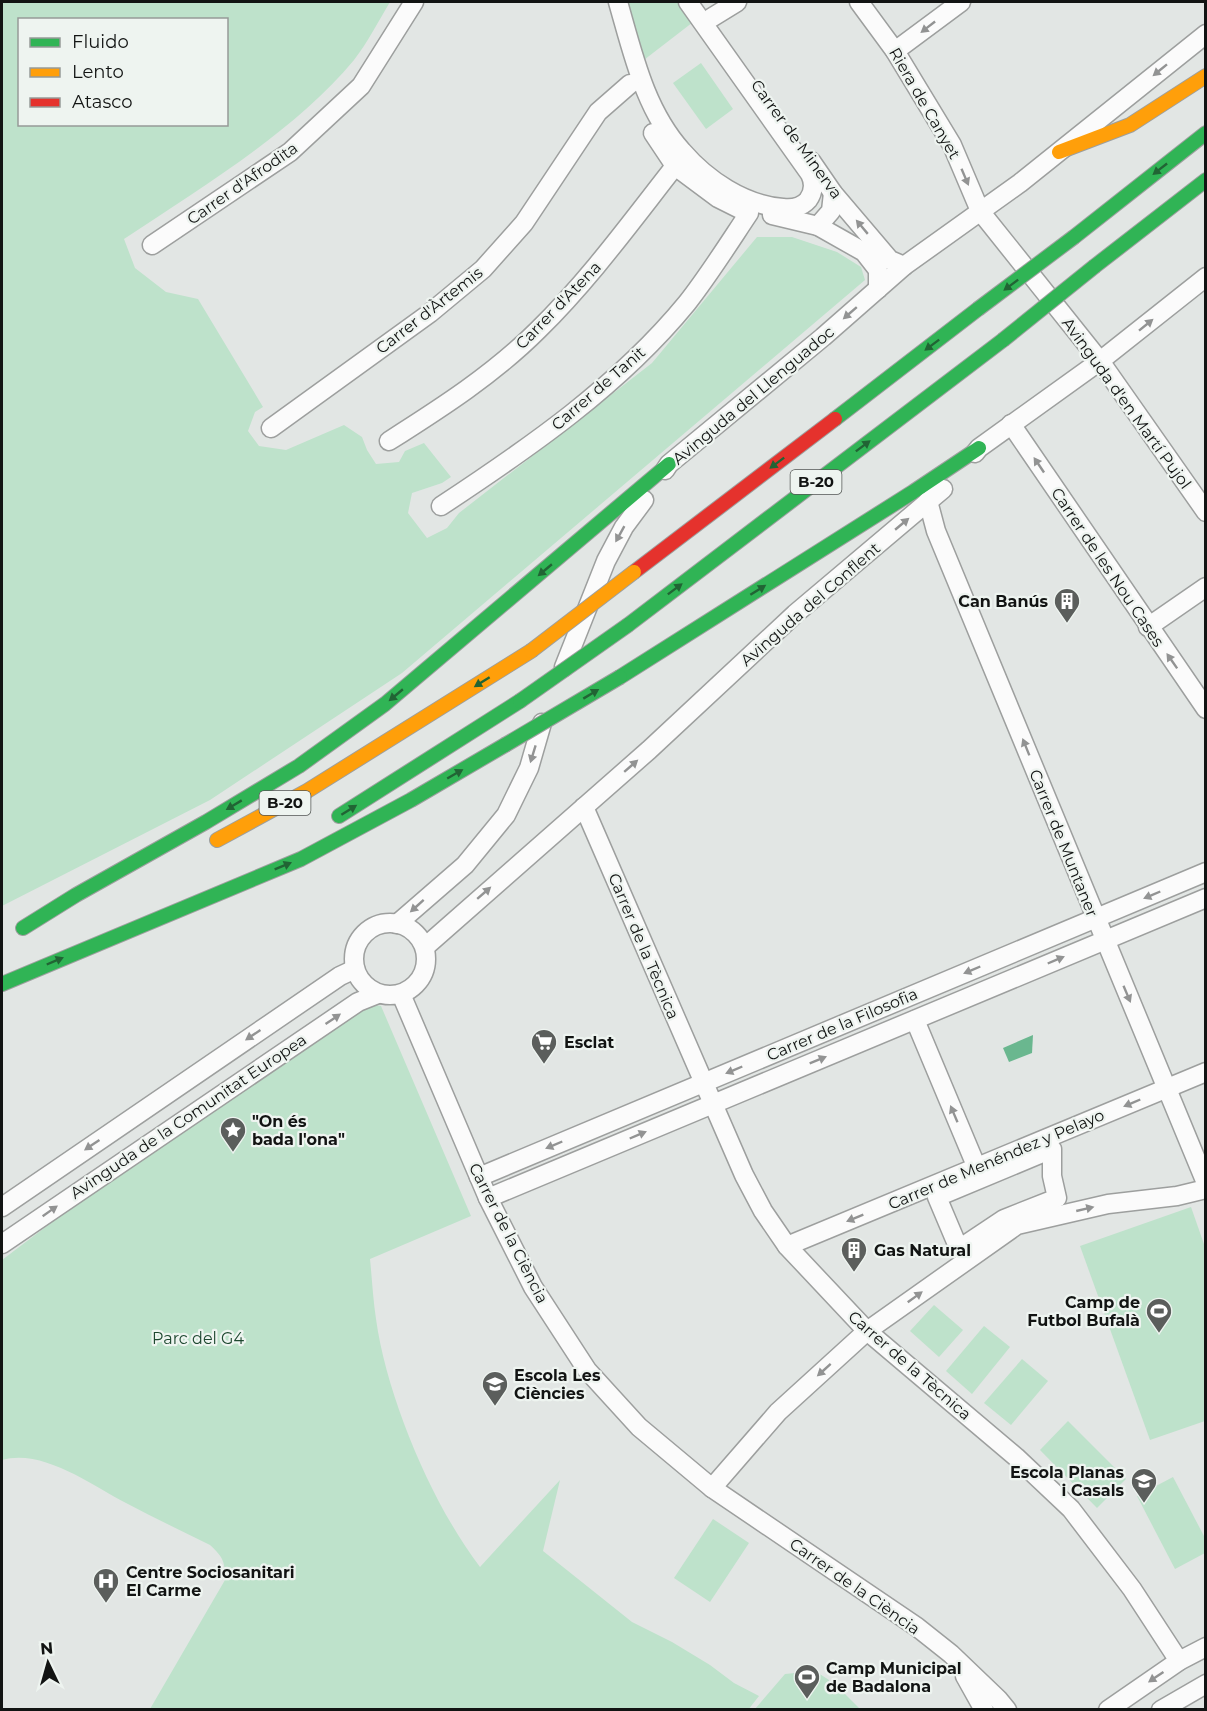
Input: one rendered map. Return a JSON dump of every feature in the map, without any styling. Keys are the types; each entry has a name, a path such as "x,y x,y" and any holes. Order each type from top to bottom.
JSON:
{"highway":[{"path":"1059,152 1130,125 1206,76"},
{"name":"B-20","path":"208,844 307,791 531,651 1074,237 1206,133"},
{"name":"B-20","path":"331,821 520,701 628,625 1003,340 1206,180"},
{"path":"2,984 301,859 411,800 620,677 979,448"},
{"path":"106,894 18,930 299,766 376,711 669,464"},
{"path":"171,912 261,861"}],"street":[{"name":"Carrer d'Afrodita","path":"152,245 298,145 361,86 414,2"},
{"path":"606,2 630,84 653,133 675,166 717,198 749,213 818,226 864,252 878,270 878,289"},
{"path":"618,2 648,99 659,120 683,153 717,183 746,200 768,207 789,209 804,203 809,199 813,187 810,174 688,2"},
{"name":"Carrer de Minerva","path":"700,2 833,193 890,260 904,266"},
{"path":"711,18 737,2"},
{"name":"Riera de Canyet","path":"859,2 895,51 952,146 980,211"},
{"path":"895,51 954,3"},
{"name":"Avinguda del Llenguadoc","path":"397,924 465,865 506,815 529,768 545,714 606,561 624,527 669,464 904,266 1020,183 1206,34"},
{"name":"Carrer d'Àrtemis","path":"271,428 430,313 483,269 524,224 598,112 630,84"},
{"name":"Carrer d'Atena","path":"389,441 457,398 538,331 597,267 675,166"},
{"path":"774,216 806,210 833,193"},
{"path":"818,226 831,211 833,193"},
{"name":"Avinguda d'en Martí Pujol","path":"980,211 1100,361 1206,512"},
{"name":"Carrer de Tanit","path":"441,506 558,424 629,365 687,303 749,213"},
{"name":"Avinguda del Conflent","path":"425,946 669,731 795,614 958,476 979,448 1100,361 1206,277"},
{"name":"Carrer de les Nou Cases","path":"1011,424 1206,709"},
{"name":"Carrer de Muntaner","path":"928,501 936,531 1206,1182"},
{"path":"1148,627 1206,587"},
{"name":"Carrer de la Tècnica","path":"584,807 703,1083 763,1211 787,1246 867,1331 1016,1457 1071,1509 1132,1589 1179,1661"},
{"name":"Carrer de la Filosofia","path":"479,1177 1206,872"},
{"name":"Carrer de la Filosofia","path":"488,1198 1206,898"},
{"path":"397,924 408,927 417,934 425,946 424,975 414,987 401,994 389,996 378,994 361,981 355,969 356,946 363,935 378,925 397,924"},
{"name":"Avinguda de la Comunitat Europea","path":"2,1207 340,976 355,969"},
{"name":"Avinguda de la Comunitat Europea","path":"2,1244 358,1002 378,994"},
{"name":"Carrer de la Ciència","path":"401,994 488,1198 533,1287 587,1370 639,1426 712,1488 870,1594 951,1654 1007,1710"},
{"path":"915,1020 977,1168"},
{"name":"Carrer de Menéndez y Pelayo","path":"787,1246 1206,1072"},
{"path":"1052,1149 1052,1176 1057,1198 1004,1219 959,1249 937,1197 1052,1149"},
{"path":"712,1488 778,1412 867,1331 1017,1225 1108,1204 1177,1196 1206,1189"},
{"path":"1108,1710 1179,1661 1206,1647"},
{"name":"Carrer de la Ciència","path":"951,1654 984,1710"},
{"path":"1161,1710 1206,1684"}],"green space":[{"path":"2,2 390,2 354,60 304,111 246,157 124,239 135,268 166,292 198,299 263,407 255,412 248,431 259,446 286,450 344,425 362,437 376,464 399,462 405,451 424,443 451,477 442,483 412,493 408,513 427,538 447,528 459,513 652,363 757,237 792,237 837,252 861,267 865,280 402,673 210,800 2,906"},
{"path":"622,2 685,2 697,19 640,63"},
{"path":"701,63 733,109 706,129 673,83"},
{"name":"Parc del G4","path":"381,1006 471,1216 370,1259 376,1319 390,1382 414,1449 445,1513 480,1567 560,1480 543,1551 632,1622 672,1642 734,1683 759,1696 748,1710 150,1709 225,1580 221,1557 210,1545 136,1509 66,1470 33,1459 2,1460 2,1260 64,1213 366,1008"},
{"name":"Camp de Futbol Bufalà","path":"1191,1207 1205,1247 1205,1421 1150,1440 1080,1246"},
{"path":"934,1305 963,1330 939,1357 910,1331"},
{"path":"984,1326 1010,1347 972,1394 946,1371"},
{"path":"1022,1359 1048,1381 1011,1425 984,1403"},
{"path":"1068,1421 1126,1479 1097,1508 1040,1450"},
{"path":"1173,1477 1205,1538 1205,1553 1175,1569 1137,1496"},
{"path":"713,1519 749,1543 710,1602 674,1578"},
{"name":"Camp Municipal de Badalona","path":"815,1671 829,1680 830,1690 840,1689 860,1709 755,1709 785,1674"}],"shaded area":[{"path":"1033,1035 1032,1053 1009,1062 1003,1048"}],"traffic: fast":[{"path":"1074,237 1206,133"},
{"path":"1095,266 1206,180"},
{"path":"978,309 1074,237"},
{"path":"1003,340 1095,266"},
{"path":"835,419 978,309"},
{"path":"628,625 1003,340"},
{"path":"620,677 979,448"},
{"path":"23,928 299,766 385,704 669,464"},
{"path":"520,701 628,625"},
{"path":"505,745 620,677"},
{"path":"339,816 520,701"},
{"path":"2,984 301,859 411,800 505,745"}],"traffic: slow":[{"path":"1059,152 1130,125 1206,76"},
{"path":"531,651 634,572"},
{"path":"217,840 307,791 531,651"}],"traffic: jam":[{"path":"634,572 835,419"}],"place":[{"name":"Can Banús","path":"1067,624"},
{"name":"Esclat","path":"544,1065"},
{"name":"\"On és bada l'ona\"","path":"233,1153"},
{"name":"Gas Natural","path":"854,1273"},
{"name":"Camp de Futbol Bufalà","path":"1159,1334"},
{"name":"Escola Les Ciències","path":"495,1407"},
{"name":"Escola Planas i Casals","path":"1144,1504"},
{"name":"Centre Sociosanitari El Carme","path":"106,1604"},
{"name":"Camp Municipal de Badalona","path":"807,1700"}]}
